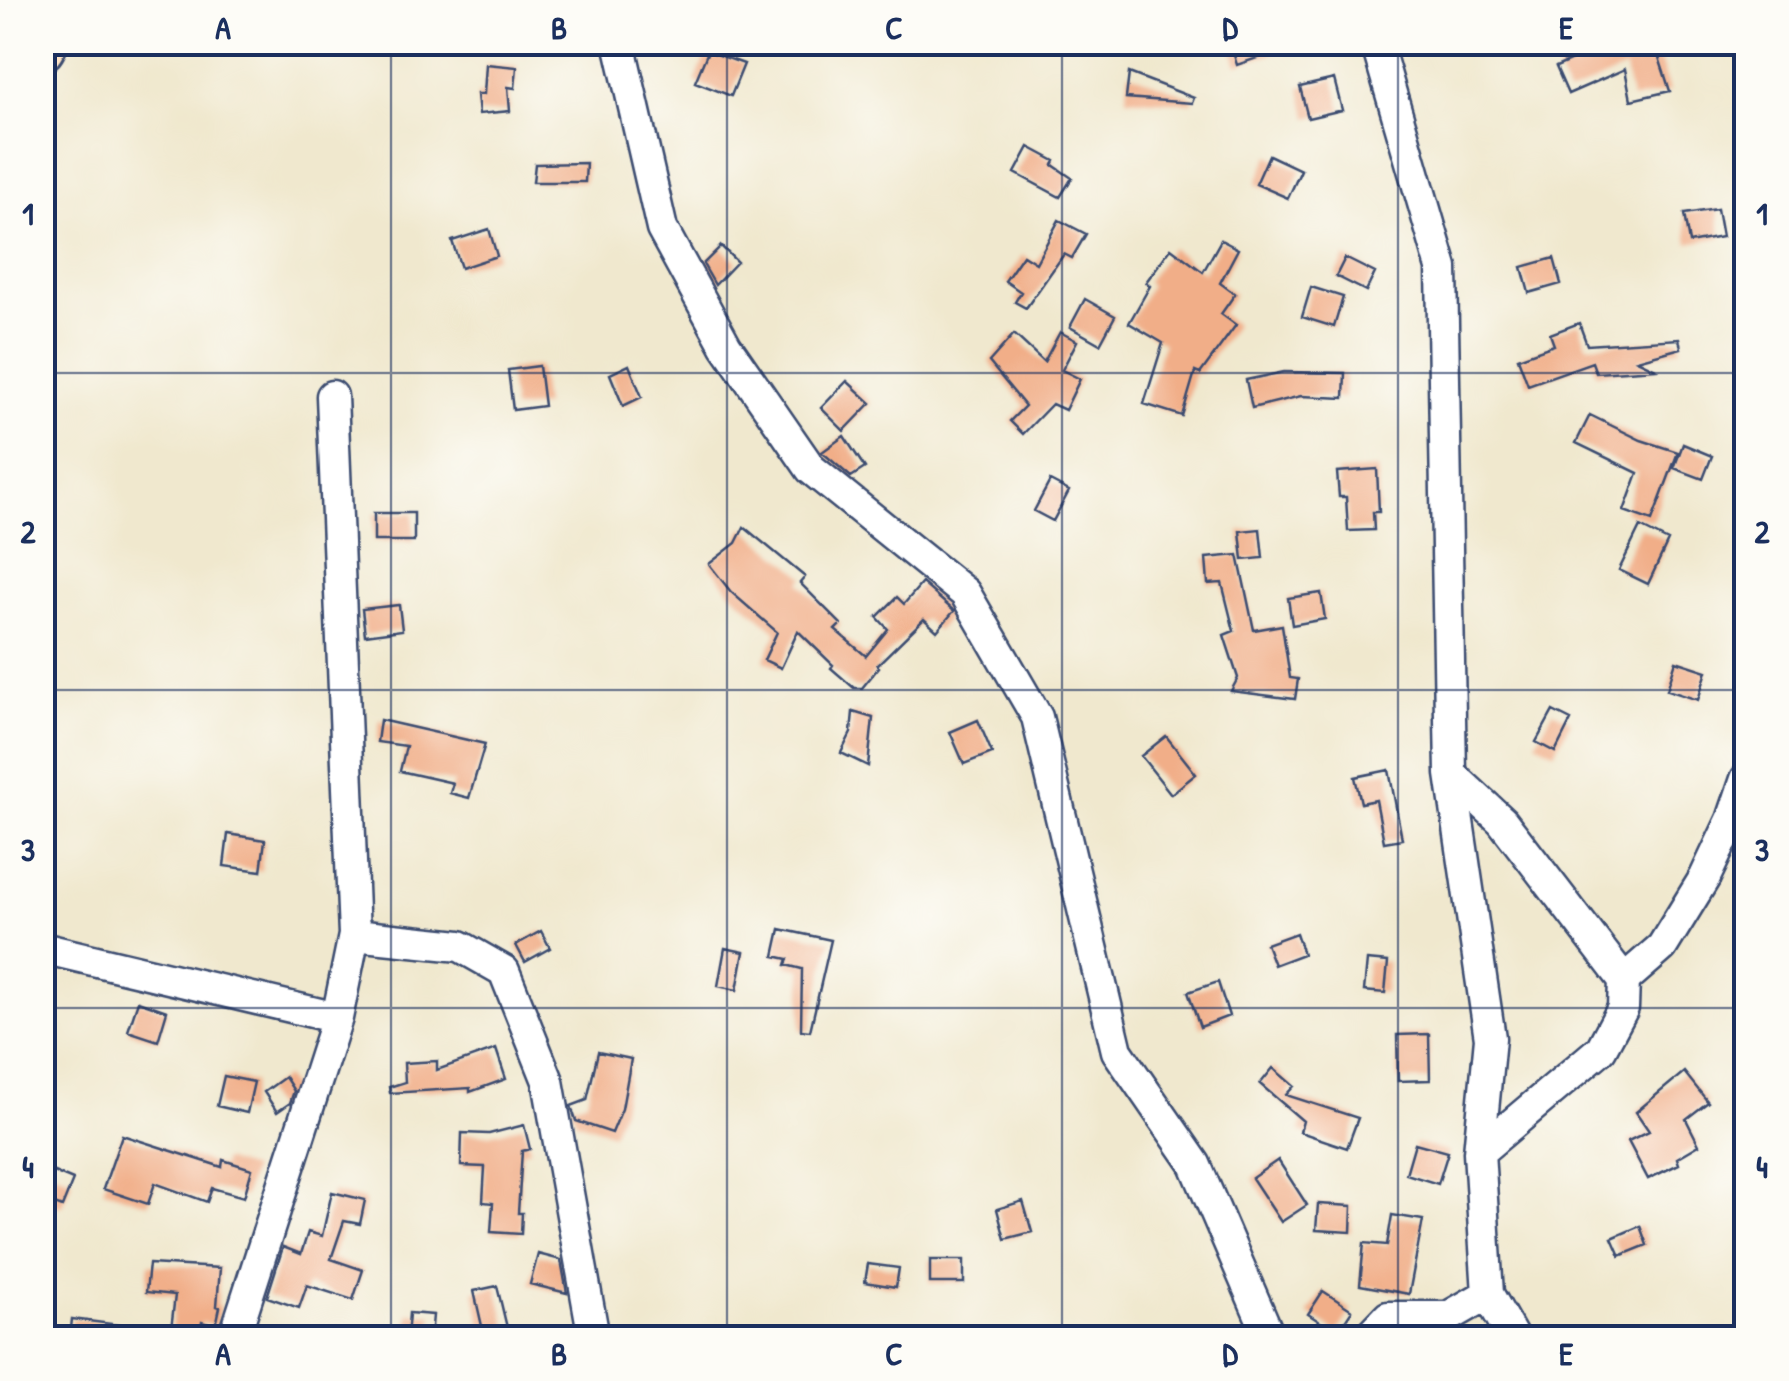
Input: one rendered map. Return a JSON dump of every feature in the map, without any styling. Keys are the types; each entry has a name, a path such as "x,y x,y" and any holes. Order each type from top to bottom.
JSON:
{"main road":[{"path":"42,50 46,42"}],"street":[{"path":"619,42 662,229 726,346 811,469 965,594 1037,717 1117,1050 1195,1164 1270,1338"},
{"path":"1376,42 1442,268 1452,774 1490,1038 1479,1152 1488,1294 1513,1338"},
{"path":"234,1338 338,1018 354,935 332,396"},
{"path":"1452,774 1502,821 1624,980 1623,1008 1601,1049 1479,1152"},
{"path":"1624,980 1662,947 1705,877 1732,820 1746,778"},
{"path":"354,935 460,946 504,971 548,1081 594,1338"},
{"path":"42,948 338,1018"},
{"path":"1368,1338 1388,1317 1448,1317 1488,1294"}],"building":[{"path":"1230,42 1292,42 1292,46 1237,65"},
{"path":"1582,42 1654,42 1670,91 1631,100 1625,69 1568,94 1556,67 1586,54"},
{"path":"708,51 744,64 731,96 695,82"},
{"path":"486,64 517,67 515,88 508,87 510,111 479,114 477,94 484,94"},
{"path":"1129,73 1194,98 1192,103 1126,98"},
{"path":"1334,79 1342,110 1308,118 1300,87"},
{"path":"1029,147 1055,161 1053,165 1072,178 1060,197 1015,173"},
{"path":"1269,155 1301,170 1288,198 1256,184"},
{"path":"586,163 585,182 533,182 535,164"},
{"path":"1717,209 1722,237 1689,243 1684,214"},
{"path":"1059,220 1086,234 1072,258 1064,254 1026,308 1015,302 1021,292 1005,281 1023,255 1036,263"},
{"path":"489,229 497,256 461,268 452,241"},
{"path":"1221,240 1238,249 1220,283 1235,294 1221,314 1236,325 1200,374 1195,372 1182,416 1144,404 1163,343 1129,323 1150,286 1146,282 1171,248 1203,272"},
{"path":"721,246 737,262 715,285 703,264"},
{"path":"1345,258 1375,273 1366,291 1336,276"},
{"path":"1554,258 1561,284 1529,293 1522,267"},
{"path":"1311,287 1343,297 1334,327 1302,317"},
{"path":"1085,299 1115,316 1100,344 1070,327"},
{"path":"1579,323 1587,345 1679,339 1681,348 1637,360 1656,369 1596,373 1592,362 1528,385 1518,358 1554,345 1550,334"},
{"path":"1060,332 1077,341 1062,370 1080,379 1065,410 1052,404 1023,434 1010,421 1025,406 989,362 1014,334 1044,362"},
{"path":"629,365 642,397 623,406 610,374"},
{"path":"539,366 544,406 513,410 508,370"},
{"path":"1284,372 1345,373 1344,398 1301,396 1252,408 1246,380"},
{"path":"847,381 871,403 844,431 821,408"},
{"path":"1590,415 1641,440 1678,452 1652,521 1624,511 1638,473 1576,443"},
{"path":"844,436 865,468 851,477 822,452"},
{"path":"1683,444 1712,456 1703,479 1674,468"},
{"path":"1377,469 1379,512 1373,512 1374,530 1348,531 1346,497 1339,497 1337,472"},
{"path":"1050,481 1069,491 1053,521 1034,511"},
{"path":"374,513 414,513 414,541 374,541"},
{"path":"744,527 805,577 800,583 841,624 835,630 866,656 888,629 877,617 897,597 904,604 922,583 954,611 937,631 924,619 877,665 862,688 854,688 831,668 833,665 798,631 781,668 764,660 777,632 731,592 709,564 736,543"},
{"path":"1640,527 1668,541 1648,584 1619,570"},
{"path":"1260,529 1263,558 1243,560 1240,531"},
{"path":"1238,555 1254,630 1282,625 1290,678 1298,679 1295,699 1231,691 1238,678 1224,635 1234,631 1222,583 1208,584 1206,558"},
{"path":"1321,593 1325,619 1292,625 1288,598"},
{"path":"399,605 402,630 365,635 362,609"},
{"path":"1676,661 1707,671 1698,700 1667,690"},
{"path":"1553,711 1571,720 1555,752 1536,742"},
{"path":"853,712 873,718 868,766 841,753 851,733"},
{"path":"380,720 485,744 469,798 450,793 453,783 400,771 406,746 377,742"},
{"path":"978,720 992,753 964,764 950,732"},
{"path":"1166,736 1196,774 1171,794 1141,756"},
{"path":"1389,770 1402,839 1384,842 1376,800 1361,803 1355,777"},
{"path":"228,834 265,840 261,871 224,866"},
{"path":"780,929 831,940 810,1031 801,1030 802,969 786,965 788,959 774,956"},
{"path":"541,931 550,948 525,962 516,945"},
{"path":"1296,933 1303,954 1274,965 1266,944"},
{"path":"725,948 744,952 737,990 718,986"},
{"path":"1367,960 1388,962 1385,993 1364,991"},
{"path":"1218,982 1229,1016 1200,1027 1188,992"},
{"path":"138,1001 167,1011 158,1041 128,1031"},
{"path":"1429,1034 1430,1080 1398,1081 1397,1035"},
{"path":"496,1049 506,1079 470,1092 470,1088 390,1093 389,1087 405,1082 404,1063 437,1061 437,1070"},
{"path":"598,1052 631,1059 622,1109 612,1133 576,1121 571,1106 587,1100"},
{"path":"1273,1068 1294,1086 1286,1095 1358,1118 1347,1148 1300,1132 1303,1121 1260,1084"},
{"path":"1684,1072 1708,1102 1686,1119 1699,1145 1677,1158 1679,1164 1648,1179 1628,1141 1649,1131 1636,1112"},
{"path":"224,1076 254,1082 247,1113 217,1106"},
{"path":"285,1077 294,1091 290,1103 277,1112 264,1092"},
{"path":"524,1125 530,1149 522,1151 518,1213 522,1213 521,1234 491,1232 493,1203 483,1202 485,1167 461,1166 462,1133 489,1134"},
{"path":"122,1135 222,1167 223,1160 252,1169 244,1197 212,1188 207,1202 155,1183 148,1204 103,1189"},
{"path":"1415,1143 1448,1152 1438,1184 1406,1174"},
{"path":"1278,1160 1307,1205 1281,1222 1252,1178"},
{"path":"42,1167 73,1180 62,1207 42,1199"},
{"path":"332,1192 365,1200 360,1224 344,1221 331,1259 363,1270 353,1300 307,1285 299,1308 267,1297 283,1247 301,1254 308,1232 322,1236"},
{"path":"1023,1201 1032,1232 1005,1239 997,1209"},
{"path":"1318,1204 1352,1206 1351,1232 1316,1230"},
{"path":"1392,1215 1423,1220 1409,1294 1360,1285 1364,1243 1387,1245"},
{"path":"1640,1226 1647,1245 1620,1256 1612,1238"},
{"path":"538,1254 561,1260 567,1293 530,1284"},
{"path":"930,1260 964,1260 964,1283 930,1283"},
{"path":"149,1264 220,1268 216,1326 202,1322 200,1338 170,1338 175,1295 146,1292"},
{"path":"868,1264 899,1268 896,1287 865,1282"},
{"path":"497,1286 509,1336 482,1326 474,1291"},
{"path":"1323,1291 1352,1310 1337,1333 1308,1314"},
{"path":"409,1313 433,1315 431,1338 407,1338"},
{"path":"72,1319 128,1326 127,1338 70,1338"}]}
